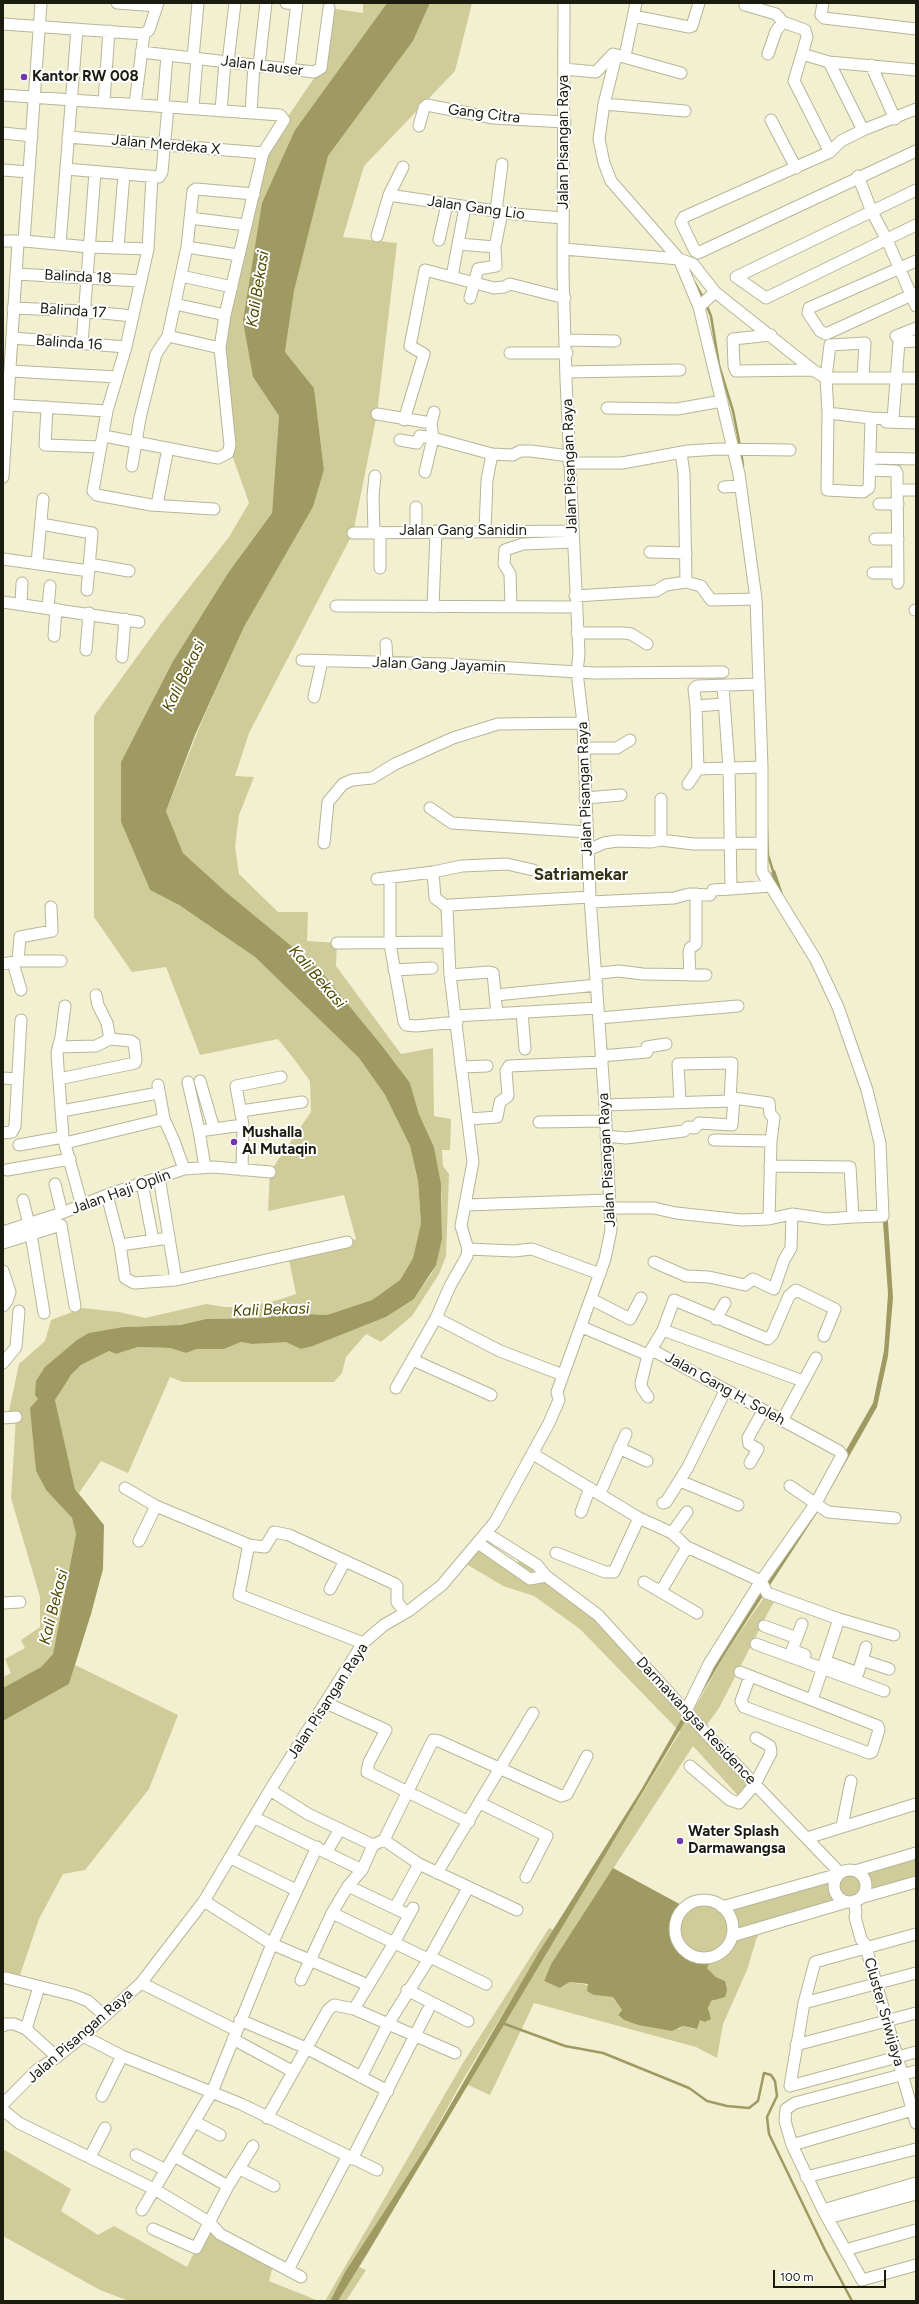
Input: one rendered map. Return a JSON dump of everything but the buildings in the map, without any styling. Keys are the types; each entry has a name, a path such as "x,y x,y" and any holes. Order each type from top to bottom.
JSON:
{"street":[{"path":"3,477 11,371 13,308 29,172 41,3"},
{"path":"117,3 158,4 149,30 144,34 135,104"},
{"path":"193,108 198,3"},
{"path":"221,111 236,3"},
{"path":"251,113 256,65 266,3"},
{"name":"Jalan Pisangan Raya","path":"3,2104 37,2070 57,2057 83,2036 141,1983 204,1901 255,1818 270,1790 363,1643 384,1625 405,1612 442,1585 486,1533 502,1510 534,1454 559,1400 557,1392 582,1327 610,1241 605,1104 586,832 583,723 577,672 579,654 575,602 569,460 563,218 565,122 564,3"},
{"path":"466,1205 609,1204 654,1208 689,1215 742,1220 769,1219 792,1214 828,1219 883,1216 881,1153 873,1110 858,1062 838,1006 816,960 762,872 762,766 756,599 746,561 740,486 734,450 708,351 699,307 679,259 610,181 604,163 599,139 604,104 636,3"},
{"path":"633,16 689,27 692,26 699,3"},
{"path":"824,3 821,15 824,18 916,29"},
{"path":"289,69 293,4"},
{"path":"745,5 776,14 783,22 804,28 807,37 794,82 830,152"},
{"name":"Jalan Lauser","path":"141,52 314,72 321,68 329,8"},
{"path":"768,54 776,30 783,22"},
{"path":"3,24 144,34"},
{"path":"60,244 77,29"},
{"path":"104,102 109,31"},
{"path":"802,54 829,62 871,65 915,72"},
{"path":"66,169 159,177 162,172 165,145 167,55"},
{"path":"564,69 596,72 610,56 620,56 681,73"},
{"path":"829,62 863,130"},
{"path":"871,65 895,119"},
{"path":"3,95 280,115 284,120 263,153 225,315 220,348 230,444 228,454 218,458 136,442 102,441 45,445 47,407"},
{"path":"604,104 685,111"},
{"name":"Gang Citra","path":"419,126 424,108 427,106 493,118 565,122"},
{"path":"916,109 895,119 863,130 841,141 830,152 682,218 681,222 696,253 700,253 858,176 916,151"},
{"path":"771,120 796,168"},
{"path":"3,133 32,136"},
{"name":"Jalan Merdeka X","path":"68,137 263,153"},
{"path":"470,298 478,269 496,266 495,247 502,164"},
{"path":"377,236 389,195 403,167"},
{"path":"3,170 29,172"},
{"path":"82,344 95,172"},
{"path":"118,247 124,174"},
{"path":"152,176 148,248 126,346 107,411 93,489 95,494 157,505 214,509"},
{"path":"858,176 872,212 913,295 916,306"},
{"path":"132,466 140,418 156,354 168,336 187,247 194,190 254,194"},
{"path":"916,190 736,277 766,298 916,225"},
{"name":"Jalan Gang Lio","path":"389,195 499,212 563,218"},
{"path":"439,240 448,204"},
{"path":"452,278 465,207"},
{"path":"190,218 246,224"},
{"path":"3,241 89,247 148,248"},
{"path":"458,244 495,247"},
{"path":"187,247 238,255"},
{"path":"564,249 679,259 693,264 715,292 813,370 826,378 916,378"},
{"path":"913,295 826,334 820,332 808,313 809,308 916,261"},
{"path":"404,420 424,354 410,346 425,270 494,288 510,284 565,298"},
{"name":"Balinda 18","path":"16,274 140,281"},
{"path":"181,276 232,286"},
{"path":"699,307 715,292"},
{"path":"175,304 225,315"},
{"name":"Balinda 17","path":"13,308 84,311 132,316"},
{"path":"896,336 916,328"},
{"path":"168,336 220,348"},
{"path":"771,336 733,339 734,366 736,371 813,370"},
{"name":"Balinda 16","path":"12,338 126,346"},
{"path":"566,340 615,340"},
{"path":"871,420 893,418 899,342 916,340"},
{"path":"862,377 865,343 841,343 830,345 826,378 828,412 827,490 868,490 871,470 871,420"},
{"path":"510,353 567,353"},
{"path":"566,372 680,370"},
{"path":"11,371 116,377"},
{"path":"607,408 677,409 722,401"},
{"path":"8,405 107,411"},
{"path":"425,472 433,438 431,423 434,412"},
{"path":"828,412 871,420 916,422"},
{"path":"377,414 404,420 431,423"},
{"path":"400,440 416,443 420,436 433,438 492,454 514,455 520,451 531,451 569,460 606,464 719,449 790,450"},
{"path":"157,505 168,448"},
{"path":"681,453 686,582"},
{"path":"485,530 487,480 492,454"},
{"path":"871,458 916,459"},
{"path":"871,470 896,471 898,490 898,578 873,573"},
{"path":"376,476 373,496 380,568"},
{"path":"724,487 740,486"},
{"path":"898,490 916,490"},
{"path":"37,563 43,499"},
{"path":"879,504 898,504"},
{"path":"416,507 416,532"},
{"path":"41,524 92,533 87,590"},
{"name":"Jalan Gang Sanidin","path":"353,533 485,530 573,537"},
{"path":"433,607 436,531"},
{"path":"511,607 510,574 504,564 505,550 522,544 573,537"},
{"path":"875,539 898,539"},
{"path":"650,552 686,552"},
{"path":"3,559 37,563 43,566 89,567 129,571"},
{"path":"336,606 511,607 575,602 656,592 666,585 686,582 701,586 711,600 756,599"},
{"path":"21,603 22,583"},
{"path":"50,586 54,636"},
{"path":"3,602 21,603 139,622"},
{"path":"86,650 89,613"},
{"path":"122,657 125,619"},
{"path":"577,633 631,634 647,644"},
{"path":"386,644 387,663"},
{"name":"Jalan Gang Jayamin","path":"302,660 594,673 723,672"},
{"path":"314,697 322,661"},
{"path":"688,784 698,769 695,687 758,684"},
{"path":"723,686 723,704 729,768 729,844 731,889"},
{"path":"696,706 723,704"},
{"path":"324,843 328,802 343,784 352,780 372,778 395,764 453,738 478,729 498,724 583,723"},
{"path":"584,748 617,748 630,740"},
{"path":"698,769 762,766"},
{"path":"585,798 621,795"},
{"path":"661,840 662,799"},
{"path":"430,808 452,823 586,832"},
{"path":"588,850 604,843 617,841 652,842 661,840 692,844 761,843"},
{"path":"377,879 434,872 462,866 507,864 533,870"},
{"path":"434,872 435,898 447,907"},
{"path":"390,878 390,944 405,1024 416,1026 456,1019 522,1012 598,1013 738,1006"},
{"path":"447,907 450,905 674,898 731,889 770,886"},
{"path":"690,975 689,953 690,948 696,944 696,894"},
{"path":"21,990 11,963 20,937 52,931 51,906"},
{"path":"396,1388 436,1318 450,1286 463,1265 468,1249 461,1226 473,1162 470,1119 450,975 447,907"},
{"path":"337,943 390,944 448,942"},
{"path":"11,963 62,961"},
{"path":"394,970 432,968"},
{"path":"496,995 596,981 600,973 619,971 643,974 706,975"},
{"path":"450,975 491,972 496,995 497,1014"},
{"path":"96,995 98,1005 107,1023 110,1039"},
{"path":"65,1006 57,1053 64,1140 82,1206"},
{"path":"522,1012 525,1048"},
{"path":"3,1133 12,1132 15,1126 21,1020"},
{"path":"58,1047 96,1046 110,1039 133,1042 136,1062 59,1078"},
{"path":"470,1119 497,1117 500,1102 508,1096 506,1071 509,1066 602,1059 647,1052 647,1047 666,1044"},
{"path":"606,1136 626,1138 684,1131 688,1127 695,1128 699,1123 732,1125 732,1062 678,1064 680,1103"},
{"path":"462,1067 487,1066"},
{"path":"242,1170 243,1125 236,1087 237,1084 281,1077"},
{"path":"3,1078 17,1079"},
{"path":"200,1081 214,1128"},
{"path":"188,1082 205,1167"},
{"path":"62,1111 158,1089 164,1119 184,1169"},
{"path":"605,1104 680,1103 732,1099 769,1103 770,1114 774,1118 771,1141 769,1219"},
{"path":"241,1111 302,1102"},
{"path":"19,1145 64,1140 164,1119"},
{"path":"539,1122 605,1121"},
{"path":"199,1131 243,1125"},
{"path":"714,1140 771,1141"},
{"path":"8,1170 70,1159"},
{"path":"770,1166 850,1167 853,1217"},
{"name":"Jalan Haji Oplin","path":"3,1232 30,1229 62,1213 107,1195 184,1169 205,1167 270,1172"},
{"path":"159,1177 176,1280"},
{"path":"142,1183 153,1240"},
{"path":"55,1184 62,1213"},
{"path":"107,1195 120,1245 125,1278 134,1283 176,1280 347,1242"},
{"path":"23,1200 30,1229 44,1313"},
{"path":"774,1289 784,1260 791,1248 792,1214"},
{"path":"3,1243 30,1229 61,1225 75,1306"},
{"path":"120,1245 169,1238"},
{"path":"468,1249 514,1251 532,1249 600,1274"},
{"path":"654,1262 686,1276 709,1277 745,1285 753,1278 789,1296"},
{"path":"3,1271 10,1292 7,1301 3,1306"},
{"path":"648,1397 642,1388 641,1383 648,1355 662,1330 673,1303 676,1300 716,1319 768,1339 772,1335 789,1296 796,1290 835,1310 824,1336"},
{"path":"591,1299 630,1319 641,1298"},
{"path":"716,1319 725,1303"},
{"path":"3,1363 16,1347 19,1311"},
{"path":"436,1318 500,1352 563,1375"},
{"name":"Jalan Gang H. Soleh","path":"582,1327 648,1355 654,1351 725,1391 839,1451 842,1455 816,1503"},
{"path":"662,1330 803,1381"},
{"path":"782,1421 816,1358"},
{"path":"413,1360 492,1395"},
{"path":"663,1503 680,1481 725,1391"},
{"path":"750,1463 758,1449 749,1444 748,1438 763,1411"},
{"path":"3,1418 16,1417"},
{"path":"582,1512 626,1434"},
{"path":"619,1448 647,1461"},
{"path":"534,1454 639,1518 672,1533 687,1548 761,1581 767,1593 839,1619 894,1635"},
{"path":"680,1481 738,1504"},
{"path":"790,1486 828,1512 895,1518"},
{"path":"125,1488 156,1506 248,1546 265,1547 273,1533 279,1531 345,1560 396,1585 397,1602 405,1612"},
{"path":"686,1711 709,1664 761,1581 816,1503"},
{"path":"139,1541 156,1506"},
{"path":"672,1533 687,1512"},
{"path":"556,1553 605,1572 614,1572 639,1518"},
{"name":"Darmawangsa Residence","path":"486,1533 537,1565 546,1576 598,1615 686,1711 840,1873"},
{"path":"248,1546 239,1595 363,1643"},
{"path":"475,1546 513,1567 530,1579 546,1576"},
{"path":"661,1591 687,1548"},
{"path":"513,1567 524,1556"},
{"path":"330,1589 345,1560"},
{"path":"644,1582 697,1613"},
{"path":"3,1603 20,1602"},
{"path":"812,1700 839,1619"},
{"path":"802,1624 792,1650 884,1691"},
{"path":"764,1626 797,1638"},
{"path":"756,1644 824,1665 858,1672 866,1647"},
{"path":"862,1660 889,1669"},
{"path":"745,1674 812,1700 878,1726 879,1730 872,1752 869,1753 744,1707 741,1701 745,1674"},
{"path":"326,1703 386,1730 366,1771 469,1822"},
{"path":"437,1872 469,1822 532,1713"},
{"path":"690,1766 732,1802 741,1802 755,1784 772,1751 770,1746 756,1738"},
{"path":"301,1980 332,1913 348,1886 362,1870 373,1845 384,1840 433,1740 439,1741 563,1796 567,1794 588,1756"},
{"path":"842,1826 851,1782"},
{"path":"270,1790 308,1814 373,1845"},
{"path":"480,1803 547,1836 526,1877"},
{"path":"807,1838 916,1804"},
{"path":"255,1818 362,1870"},
{"path":"142,2210 212,2092 272,1944 296,1890 322,1850 340,1829"},
{"path":"384,1840 419,1864 517,1910"},
{"path":"722,1907 846,1870 855,1871 916,1853"},
{"path":"231,1858 296,1890"},
{"path":"395,1908 419,1864"},
{"path":"855,1871 863,1876 866,1884 864,1893 855,1903"},
{"path":"840,1873 834,1885 835,1893 840,1899 855,1903"},
{"path":"732,1936 855,1903 916,1882"},
{"path":"348,1886 395,1908 411,1911 394,1943 354,2009"},
{"path":"361,2077 407,1990 429,1958 468,1888"},
{"path":"204,1901 272,1944 368,1985"},
{"path":"706,1901 722,1907 731,1920 732,1936 722,1952 706,1958 687,1953 676,1937 678,1916 690,1904 706,1901"},
{"name":"Cluster Sriwijaya","path":"855,1903 855,1918 859,1932 866,1947 897,2058 914,2110 916,2123"},
{"path":"332,1913 394,1943 486,1984"},
{"path":"916,1934 815,1962 804,2003 796,2045 790,2086 790,2105 784,2115 792,2146 806,2177 862,2280 916,2265"},
{"path":"804,2003 876,1986 916,1973"},
{"path":"6,1978 80,1998 105,2016"},
{"path":"141,1983 237,2029 306,2048 388,2091"},
{"path":"26,2029 39,1987"},
{"path":"407,1990 468,2021"},
{"path":"267,2118 292,2071 331,2007 338,2005 354,2009 455,2053"},
{"path":"288,2270 388,2091 428,2010"},
{"path":"796,2045 887,2022 916,2013"},
{"path":"3,2026 6,2024 14,2024 26,2029 57,2057"},
{"path":"237,2029 292,2071"},
{"path":"83,2036 122,2056 212,2092 377,2170"},
{"path":"790,2086 916,2052"},
{"path":"102,2096 122,2056"},
{"path":"790,2105 916,2071"},
{"path":"3,2110 19,2124 154,2189 209,2222 220,2234 301,2277"},
{"path":"792,2146 914,2110"},
{"path":"195,2122 220,2135"},
{"path":"90,2157 105,2128"},
{"path":"153,2229 196,2248 228,2186 253,2146"},
{"path":"806,2177 916,2149"},
{"path":"136,2155 166,2170"},
{"path":"174,2156 228,2186"},
{"path":"240,2169 274,2186"},
{"path":"826,2214 916,2183"},
{"path":"826,2214 916,2194"},
{"path":"846,2250 916,2230"}],"shaded area":[{"path":"363,3 387,3 295,130 253,377 279,416 272,513 228,573 173,661 121,762 121,822 150,890 179,905 255,957 359,1058 385,1095 410,1146 418,1181 421,1223 413,1258 400,1280 372,1300 327,1315 289,1313 264,1318 206,1319 180,1325 124,1327 38,1399 34,1442 36,1471 46,1490 72,1518 76,1534 53,1654 41,1667 3,1688 3,1677 11,1673 5,1659 25,1648 21,1640 40,1627 40,1597 11,1498 16,1417 9,1411 19,1364 45,1341 51,1320 83,1308 119,1312 145,1318 206,1304 225,1307 245,1307 278,1300 296,1294 288,1255 356,1239 344,1195 268,1211 270,1172 311,1112 310,1081 278,1039 200,1055 166,967 132,972 94,917 94,716 163,621 229,537 249,503 230,449 220,348 263,153 321,68 329,8 363,13"},
{"path":"430,3 472,3 455,71 364,166 343,237 397,243 377,414 353,533 249,733 235,776 254,777 239,815 235,847 239,874 278,912 308,912 307,941 337,943 336,966 401,1054 433,1048 434,1116 451,1119 450,1150 442,1150 443,1166 449,1174 446,1256 439,1274 412,1316 381,1342 366,1334 346,1357 342,1373 334,1382 183,1382 170,1377 128,1473 101,1461 79,1493 75,1489 55,1400 65,1382 81,1365 109,1351 116,1354 138,1347 170,1348 186,1353 197,1349 224,1349 241,1342 252,1344 286,1341 301,1349 313,1346 386,1317 414,1299 432,1273 442,1239 442,1196 434,1147 419,1114 410,1083 227,893 183,853 166,811 202,721 244,627 313,507 324,470 314,388 285,352 294,291 328,156 413,41"},
{"path":"475,1546 513,1567 524,1556 586,1604 690,1716 727,1651 767,1593 778,1598 772,1605 719,1708 703,1730 754,1783 742,1800 693,1746 551,1964 544,1981 561,1988 570,1982 588,1985 594,1995 613,1997 622,2010 618,2015 624,2020 638,2025 679,2029 683,2026 694,2029 700,2019 711,2019 708,2013 709,2004 711,2001 714,2001 725,1981 716,1977 707,1968 706,1958 687,1953 678,1942 675,1924 685,1907 701,1901 712,1902 723,1907 846,1870 916,1853 916,1882 763,1926 756,1940 747,1970 723,2024 717,2058 696,2047 534,2003 490,2095 468,2085 519,1996 680,1732 580,1629 534,1596 503,1586 463,1562"},
{"path":"75,1665 178,1715 149,1789 85,1870 63,1874 39,1919 18,1981 3,1978 3,1721 69,1684"},
{"path":"549,1928 553,1930 461,2083 426,2147 345,2272 330,2301 325,2301 463,2063"},
{"path":"3,2149 71,2189 61,2211 98,2235 114,2226 187,2267 209,2222 274,2262 269,2281 319,2301 129,2301 100,2290 3,2236"},
{"path":"359,2267 366,2270 346,2301 338,2301"}],"water":[{"name":"Kali Bekasi","path":"387,3 430,3 413,41 328,156 294,291 285,352 314,388 324,470 313,507 244,627 195,735 166,811 183,853 227,893 319,969 410,1083 419,1114 434,1147 441,1184 442,1239 436,1265 414,1299 386,1317 313,1346 301,1349 286,1342 252,1344 241,1342 224,1349 197,1349 186,1353 170,1348 138,1347 116,1354 109,1351 81,1365 71,1375 55,1400 75,1489 104,1525 103,1569 91,1614 69,1684 3,1721 3,1688 41,1667 53,1654 76,1534 72,1518 46,1490 36,1471 30,1408 38,1399 35,1395 36,1381 45,1367 77,1340 89,1333 124,1327 180,1325 206,1319 264,1318 289,1313 327,1315 372,1300 400,1280 413,1258 421,1223 418,1181 410,1146 385,1095 359,1058 255,957 179,905 150,890 121,822 121,762 173,661 228,573 272,513 279,416 253,377 243,321 262,203 295,130"},
{"path":"775,870 785,900 827,972 846,1015 872,1091 883,1146 893,1298 888,1356 877,1407 817,1513 727,1651 367,2254 338,2301 330,2301 345,2272 426,2147 539,1952 641,1790 686,1711 709,1664 761,1581 816,1503 873,1403 884,1351 888,1294 880,1143 867,1089 838,1007 816,960 779,901 771,872"},
{"path":"613,1868 685,1907 675,1924 678,1942 687,1953 693,1956 712,1957 707,1968 716,1977 725,1981 727,1990 725,1997 711,2001 708,2008 711,2019 705,2022 700,2020 697,2029 683,2026 672,2031 638,2025 624,2020 618,2015 622,2010 613,1997 594,1995 587,1991 588,1984 570,1982 560,1988 544,1981 551,1964"}],"waterway":[{"path":"695,283 704,299"},
{"path":"706,304 711,316 719,365 733,411 740,446"},
{"path":"741,451 743,466"},
{"path":"767,830 768,855 773,871"},
{"path":"502,2023 565,2046 603,2053 689,2088 707,2101 727,2106 749,2108 758,2101 764,2073 771,2075 775,2081 777,2096 767,2117 769,2134 825,2250 852,2301"}],"place":[{"name":"Kantor RW 008","path":"24,77"},
{"name":"Mushalla Al Mutaqin","path":"234,1142"},
{"name":"Water Splash Darmawangsa","path":"680,1841"}],"district":[{"name":"Satriamekar","path":"581,875"}]}
